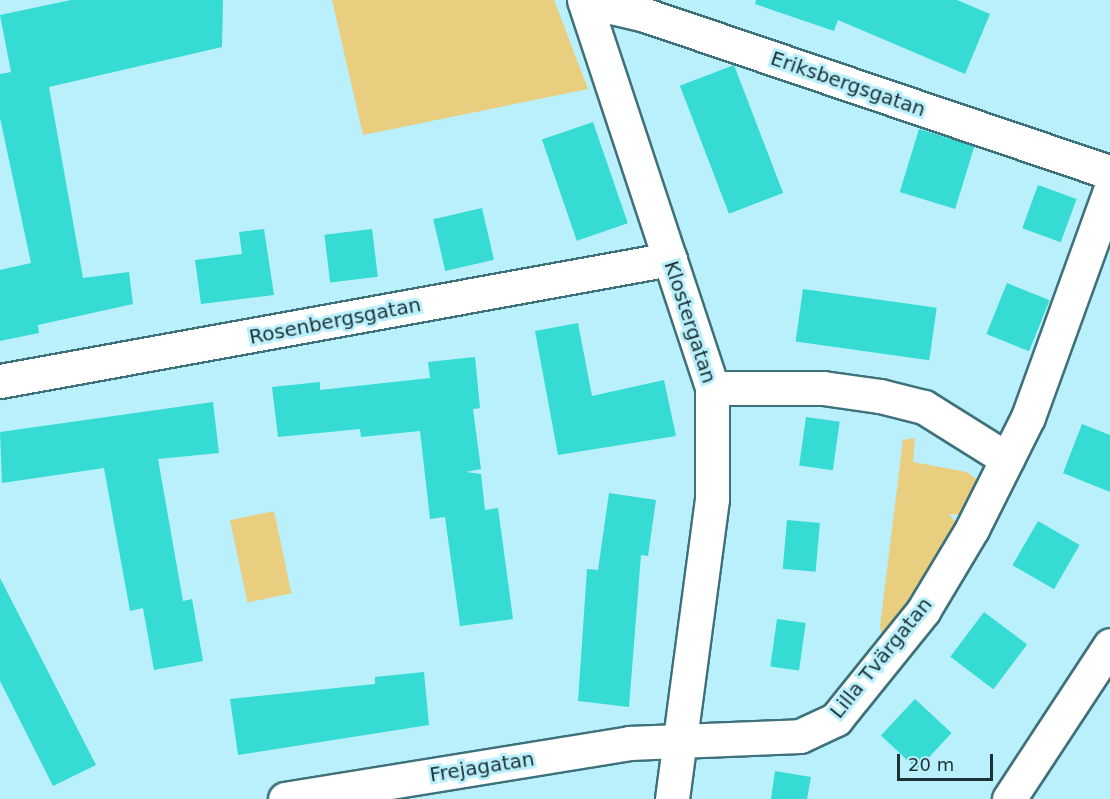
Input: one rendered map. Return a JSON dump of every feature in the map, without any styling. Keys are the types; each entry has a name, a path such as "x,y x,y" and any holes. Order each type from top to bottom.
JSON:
{"street":[{"name":"Eriksbergsgatan","path":"584,1 645,15 1110,172"},
{"name":"Klostergatan","path":"584,1 712,387 712,499 672,799"},
{"name":"Lilla Tvärgatan","path":"680,737 782,739 815,731 836,719 923,610 1007,459 1069,315 1110,190"},
{"name":"Rosenbergsgatan","path":"0,381 670,259"},
{"path":"712,387 823,388 880,396 924,407 1007,459"},
{"path":"1009,799 1110,645"},
{"name":"Frejagatan","path":"285,799 680,737"}],"shaded area":[{"path":"332,0 554,0 588,89 363,135"},
{"path":"915,438 913,462 967,472 982,484 964,515 949,514 959,527 883,639 880,626 903,440"},
{"path":"274,511 291,593 247,603 230,520"}],"building":[{"path":"71,0 223,0 222,47 49,87 83,278 129,272 133,304 38,325 39,333 0,341 0,270 31,263 0,118 0,74 11,72 0,15"},
{"path":"756,0 957,0 990,14 965,74 838,20 834,31 755,4"},
{"path":"734,65 783,193 729,214 680,86"},
{"path":"593,122 628,223 577,241 542,140"},
{"path":"919,129 974,146 955,209 900,192"},
{"path":"1038,185 1077,199 1061,242 1022,228"},
{"path":"482,208 494,260 445,271 433,219"},
{"path":"264,229 274,295 201,304 195,260 242,254 239,232"},
{"path":"372,229 378,277 330,282 324,235"},
{"path":"1007,283 1050,300 1029,351 986,334"},
{"path":"803,289 937,308 929,360 796,341"},
{"path":"578,323 592,396 664,380 676,436 558,455 535,331"},
{"path":"475,357 480,408 473,409 481,469 466,472 481,474 485,510 498,508 513,619 460,626 445,517 430,519 420,431 361,437 360,429 278,437 272,387 320,382 320,390 430,378 428,362"},
{"path":"213,402 219,453 158,459 183,601 192,599 203,661 154,670 143,608 130,611 104,468 2,483 0,432"},
{"path":"806,417 840,422 833,470 799,466"},
{"path":"1082,424 1110,435 1110,492 1063,473"},
{"path":"609,493 656,500 648,556 641,555 629,707 578,701 587,569 598,570"},
{"path":"787,520 820,523 816,572 783,569"},
{"path":"1038,521 1080,545 1054,589 1012,565"},
{"path":"0,578 96,765 53,786 0,681"},
{"path":"984,612 1027,644 993,689 950,657"},
{"path":"777,619 806,623 799,671 770,667"},
{"path":"424,672 429,725 238,755 230,699 375,684 375,677"},
{"path":"915,699 952,733 917,770 881,736"},
{"path":"775,771 811,777 807,799 771,799"}]}
